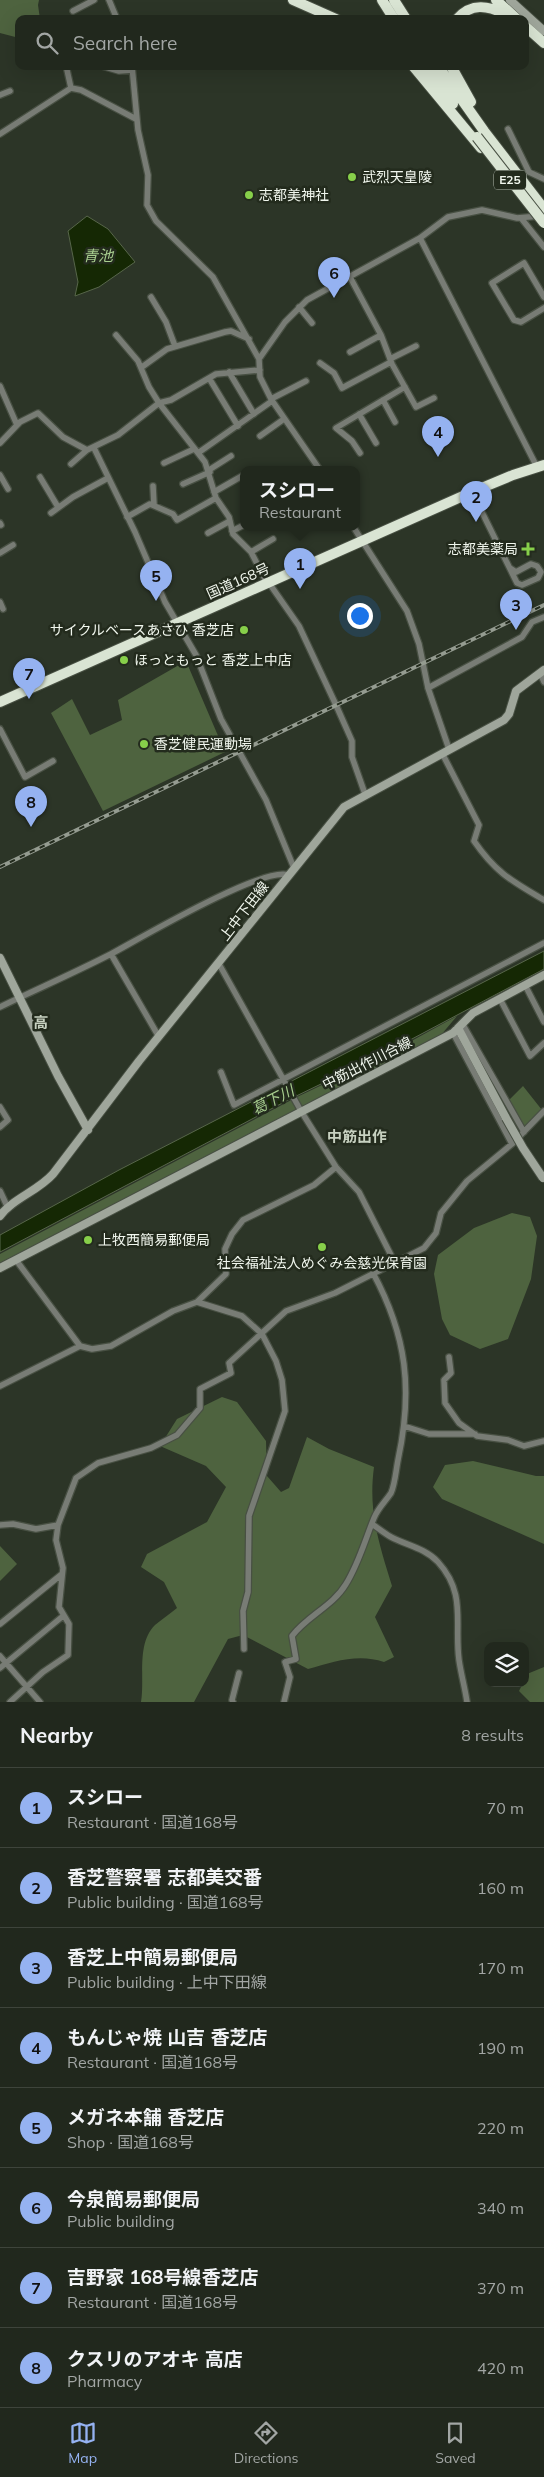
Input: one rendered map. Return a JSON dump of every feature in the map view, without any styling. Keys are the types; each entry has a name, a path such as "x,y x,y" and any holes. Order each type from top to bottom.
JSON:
{"highway":[{"path":"293,0 327,15"},
{"path":"382,0 391,15"},
{"path":"394,0 403,15"},
{"path":"486,0 506,15"},
{"path":"497,0 514,15"},
{"path":"462,15 466,11 483,6 505,15"},
{"path":"529,30 544,43"},
{"path":"529,36 544,49"},
{"path":"418,70 538,193 542,206"},
{"name":"E25","path":"429,70 481,134"},
{"name":"E25","path":"441,70 481,134 488,152 544,223"},
{"path":"453,70 468,98 481,134"},
{"name":"国道168号","path":"0,702 472,492 540,466"}],"main road":[{"path":"510,0 526,15"},
{"path":"529,17 544,31"},
{"name":"上中下田線","path":"0,1216 8,1208 47,1181 159,1037 344,807 507,717 516,691 542,671"},
{"path":"0,958 58,1076 88,1130"},
{"name":"中筋出作川合線","path":"0,1268 457,1028 473,1013 544,975"},
{"path":"457,1028 523,1148 543,1178"}],"street":[{"path":"73,11 94,0"},
{"path":"109,0 115,15"},
{"path":"67,70 71,88"},
{"path":"132,70 136,119 146,165 147,205 151,215 212,277 223,300 249,339 259,359 262,382 271,400 317,466"},
{"path":"0,134 71,88 81,90 136,119"},
{"path":"0,95 10,90"},
{"path":"508,129 529,172 544,179"},
{"path":"259,359 285,322 299,307 350,276 420,238 439,222 456,215 482,210 521,218 544,215"},
{"path":"521,218 544,247"},
{"path":"420,238 540,466"},
{"path":"544,297 524,263 492,282 514,320 521,322 544,308"},
{"path":"350,276 381,335 390,360 416,407 434,398"},
{"path":"151,296 162,315 175,346"},
{"path":"299,307 312,323"},
{"path":"142,367 160,353 175,346 231,331 249,339"},
{"path":"116,335 142,367 146,382 159,403 169,413 209,471 215,495 230,521 232,532 239,542 251,552 268,583 299,626 352,741 352,756 366,794"},
{"path":"350,352 381,335"},
{"path":"320,364 334,373 342,388 416,346"},
{"path":"72,464 87,450 125,430 159,403 171,400 210,378 229,372 260,370"},
{"path":"229,372 254,414"},
{"path":"210,378 238,426"},
{"path":"164,463 196,451 238,426 271,400 306,381"},
{"path":"0,386 17,425"},
{"path":"360,453 352,441 336,428 405,387"},
{"path":"382,400 395,422"},
{"path":"0,443 17,425 38,413 63,438 87,450"},
{"path":"359,414 376,443"},
{"path":"260,436 284,419"},
{"path":"94,448 177,624 196,655 221,719 266,800 294,868"},
{"path":"183,484 209,471 231,456"},
{"path":"0,476 8,489"},
{"path":"40,477 58,507"},
{"path":"127,516 150,504 173,514 176,520 240,477"},
{"path":"51,513 108,478"},
{"path":"153,486 154,505"},
{"path":"472,492 517,583 522,585 538,578 541,572 537,566 532,564 516,572 510,568"},
{"path":"208,533 230,521"},
{"path":"232,532 240,527"},
{"path":"356,531 407,611 419,644 428,688 445,751 479,825 474,841 487,860 506,878 544,900"},
{"path":"251,552 273,539"},
{"path":"0,553 13,544"},
{"path":"0,602 4,609"},
{"path":"428,688 455,675 464,667 522,636 532,622 544,618"},
{"path":"542,671 544,682"},
{"path":"0,729 25,777 53,761"},
{"path":"0,1007 111,954 186,911 267,877 288,875"},
{"path":"221,1072 234,1105 283,1081 544,942"},
{"path":"111,954 159,1037"},
{"path":"219,964 296,1103 336,1167 359,1192 395,1263"},
{"path":"525,985 544,1022"},
{"path":"500,999 530,1056 544,1044"},
{"path":"457,1028 524,1132"},
{"path":"457,1028 512,1144"},
{"path":"0,1107 8,1120 0,1127"},
{"path":"10,1702 68,1655 69,1624 59,1607 63,1568 56,1540 58,1525 76,1478 98,1463 151,1448 177,1435 200,1408 200,1389 231,1373 229,1363 286,1311 335,1293 424,1248 436,1233 441,1213 467,1181 512,1144 544,1111"},
{"path":"16,1260 80,1346 92,1349 111,1346 173,1311 197,1302 226,1274 225,1249 232,1234 243,1220 314,1185 336,1167"},
{"path":"0,1191 8,1208"},
{"path":"284,1702 290,1676 286,1662 296,1659 292,1636 300,1626 333,1600 346,1585 359,1558 379,1506 391,1492 404,1426 405,1390 400,1336 389,1304 373,1273"},
{"path":"197,1302 242,1316 262,1334 276,1361 282,1380 286,1411 249,1516 248,1592 243,1611 244,1649"},
{"path":"0,1386 80,1346"},
{"path":"449,1357 451,1373 444,1380 445,1403 460,1423 475,1434"},
{"path":"404,1426 429,1434 475,1434 524,1446 544,1440"},
{"path":"0,1525 13,1524 36,1529 58,1525"},
{"path":"372,1524 391,1537 411,1544 438,1562 454,1588 459,1606 457,1621 459,1661 466,1702"},
{"path":"0,1624 62,1574"},
{"path":"0,1668 63,1616"},
{"path":"0,1656 40,1702"},
{"path":"231,1701 239,1673"}],"shaded area":[{"path":"0,0 39,0 39,15 15,15 15,37 0,33"},
{"name":"香芝健民運動場","path":"186,661 225,752 103,811 51,713 72,699 90,735 122,720 118,700"},
{"path":"457,1016 441,1035 6,1263 0,1263 0,1254 297,1097 395,1050"},
{"path":"523,1086 542,1110 524,1128 509,1100"},
{"path":"512,1213 530,1217 537,1236 531,1279 508,1339 480,1349 450,1335 442,1319 434,1274 438,1255 474,1228"},
{"path":"222,1397 237,1402 266,1441 267,1476 281,1492 289,1488 307,1437 329,1449 374,1467 372,1499 376,1527 392,1586 375,1617 394,1657 384,1662 374,1659 355,1658 308,1669 243,1635 228,1639 194,1702 141,1702 142,1662 145,1642 155,1625 177,1608 164,1582 141,1567 147,1554 207,1522 226,1487 206,1466 160,1446 177,1419"},
{"path":"473,1461 536,1476 544,1476 544,1544 442,1499 433,1487 445,1465"},
{"path":"0,1546 17,1564 0,1581"},
{"path":"544,1667 544,1702 530,1702 519,1691 521,1687 529,1687 529,1673"}],"water":[{"name":"青池","path":"87,216 108,229 135,262 99,287 75,296 78,282 68,231"},
{"name":"葛下川","path":"544,951 544,969 393,1049 288,1100 0,1252 0,1235 119,1170"}],"railway":[{"path":"0,867 544,605"}],"place":[{"name":"武烈天皇陵","path":"352,177"},
{"name":"志都美神社","path":"249,195"},
{"name":"今泉簡易郵便局","path":"334,298"},
{"name":"もんじゃ焼 山吉 香芝店","path":"438,457"},
{"name":"香芝警察署 志都美交番","path":"476,522"},
{"name":"志都美薬局","path":"528,549"},
{"name":"スシロー","path":"300,589"},
{"name":"メガネ本舗 香芝店","path":"156,601"},
{"name":"サイクルベースあさひ 香芝店","path":"244,630"},
{"name":"香芝上中簡易郵便局","path":"516,630"},
{"name":"ほっともっと 香芝上中店","path":"124,660"},
{"name":"吉野家 168号線香芝店","path":"29,699"},
{"name":"香芝健民運動場","path":"144,744"},
{"name":"クスリのアオキ 高店","path":"31,827"},
{"name":"上牧西簡易郵便局","path":"88,1240"},
{"name":"社会福祉法人めぐみ会慈光保育園","path":"322,1247"}],"district":[{"name":"高","path":"41,1023"},
{"name":"中筋出作","path":"357,1137"}]}
